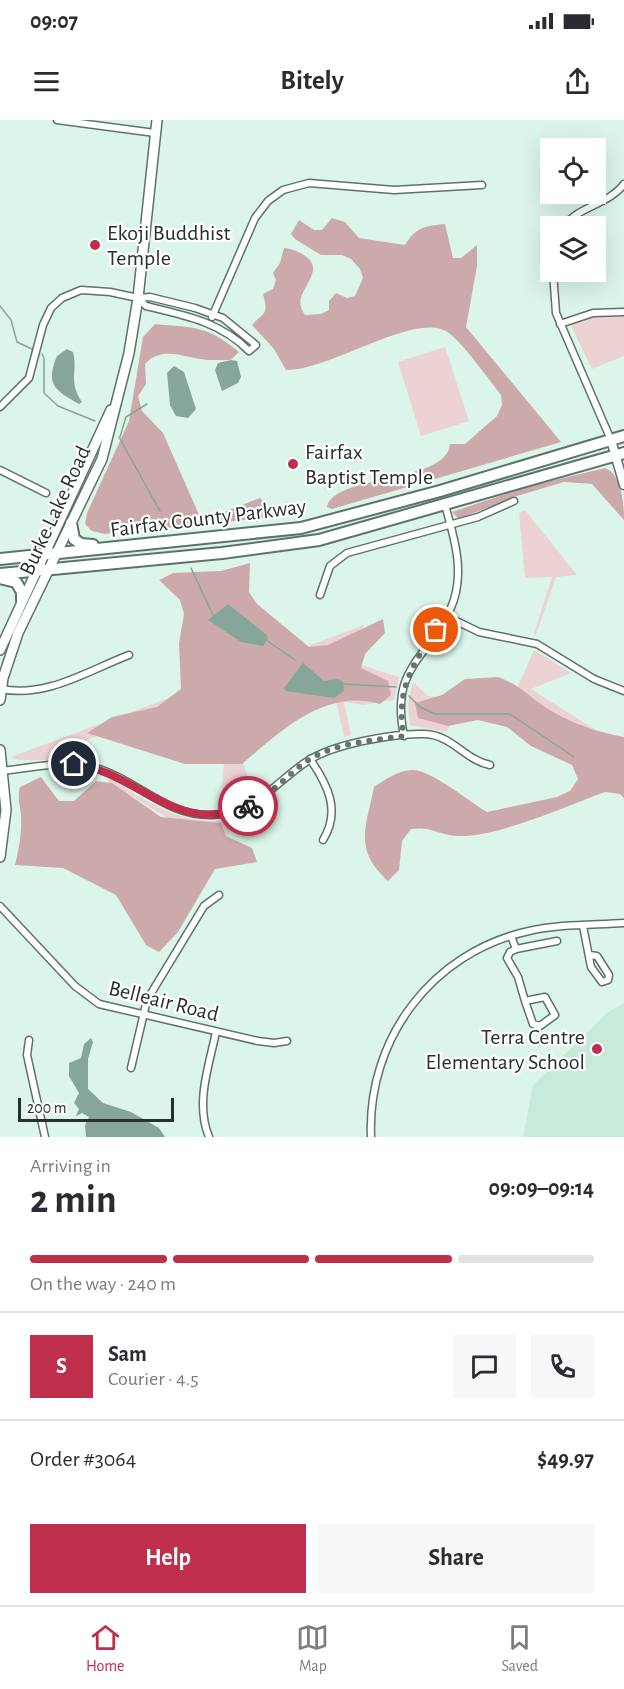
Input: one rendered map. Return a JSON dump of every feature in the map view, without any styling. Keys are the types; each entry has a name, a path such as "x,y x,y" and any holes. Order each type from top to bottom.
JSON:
{"highway":[{"name":"Fairfax County Parkway","path":"0,559 232,537 320,524 624,436"},
{"name":"Fairfax County Parkway","path":"0,576 37,570 222,553 319,540 621,455"},
{"path":"71,523 71,534 81,544 126,546"},
{"path":"0,576 16,582 22,592 22,600"}],"main road":[{"name":"Burke Lake Road","path":"0,700 15,640 49,569 50,555 115,402 129,353 138,298 157,120"},
{"name":"Burke Lake Road","path":"0,650 37,570 71,523 102,459 111,432 115,402"},
{"path":"611,440 621,455 624,485"},
{"path":"0,750 6,810 0,857"}],"street":[{"path":"57,120 155,133"},
{"path":"210,323 255,218 268,201 283,190 309,183 394,190 482,185"},
{"path":"575,216 612,196 624,184"},
{"path":"554,282 556,313 611,440"},
{"path":"0,407 29,378 45,319 62,298 76,291 92,289 138,298 150,297 213,314 237,327 256,345 249,351 231,335 210,323 146,306 138,298"},
{"path":"560,324 593,313 624,312"},
{"path":"0,470 46,493"},
{"path":"320,596 326,573 337,558 360,548 478,517 514,501"},
{"path":"404,736 401,707 406,679 414,661 446,616 459,575 445,506"},
{"path":"446,616 479,632 537,644 594,679 624,691"},
{"path":"1,689 21,691 45,688 129,655"},
{"path":"1,771 59,765 88,766 116,776 173,808 193,814 213,815 235,812 256,802 310,759 342,745 424,734 441,737 454,743 477,761 490,765"},
{"path":"310,759 328,790 332,805 331,824 323,840"},
{"path":"131,1068 147,1000 204,906 219,895"},
{"name":"Belleair Road","path":"0,906 88,997 112,1009 274,1043 287,1041"},
{"path":"371,1137 371,1112 376,1078 385,1050 401,1020 424,989 451,965 485,945 511,936 546,928 624,923"},
{"path":"583,926 590,955"},
{"path":"511,936 516,949"},
{"path":"525,1001 545,998 555,1015 540,1026 533,1024 525,1001 518,977 507,958 510,952 557,941"},
{"path":"210,1137 202,1101 216,1032"},
{"path":"29,1040 27,1055 45,1137"}],"shaded area":[{"path":"332,218 345,222 359,238 405,245 413,234 422,228 445,224 453,258 461,258 477,245 477,266 466,327 561,442 332,509 327,507 334,496 348,489 430,466 444,457 450,444 465,444 497,416 502,405 501,395 459,342 446,331 431,328 392,336 324,362 286,370 274,349 252,325 265,310 263,294 273,289 276,280 273,273 280,263 284,248 303,254 313,265 300,303 305,315 321,314 329,310 329,301 336,293 347,298 355,296 363,278 360,269 351,259 342,255 321,255 295,239 291,234 299,220 314,230 322,230"},
{"path":"624,314 624,356 592,369 570,324 589,316"},
{"path":"155,324 200,329 218,337 239,352 231,360 207,360 174,354 152,358 145,364 146,384 138,396 142,411 163,433 204,526 140,529 105,534 92,531 85,524 87,513 129,421 143,337"},
{"path":"445,347 469,421 421,436 398,362"},
{"path":"67,349 73,352 75,388 82,402 79,404 58,390 52,380 57,356"},
{"path":"237,361 241,377 238,383 222,391 215,370 218,363"},
{"path":"174,366 184,372 196,409 188,418 176,416 170,405 167,373"},
{"path":"605,468 611,472 618,483 624,520 592,484 564,482 517,496 459,519 452,512 526,487"},
{"path":"260,498 277,517 222,522 219,514"},
{"path":"525,510 577,575 556,577 536,635 534,634 552,577 525,578 519,513"},
{"path":"250,563 249,592 257,604 309,647 328,645 383,619 385,633 365,654 361,668 388,681 391,695 380,704 360,701 341,702 322,707 288,726 242,764 185,764 87,733 112,717 157,707 181,689 179,643 184,614 180,600 159,580 173,573 221,571"},
{"path":"228,604 267,635 268,639 263,646 241,642 208,620"},
{"path":"364,625 348,661 399,677 394,700 363,705 344,702 351,735 344,737 336,700 296,693 235,738 254,796 221,807 224,762 149,716 82,742 80,758 23,760 11,757"},
{"path":"534,650 571,673 531,689 624,748 454,715 447,732 410,725 408,703 413,682 428,696 497,703 512,700"},
{"path":"303,663 324,681 338,679 343,682 344,691 334,698 286,691 284,688"},
{"path":"498,677 515,685 545,707 570,720 624,737 624,798 620,794 605,792 511,827 473,835 457,836 425,829 411,829 402,841 399,870 388,881 370,859 365,837 374,787 392,776 407,770 420,771 439,780 487,812 557,797 570,791 578,779 572,765 531,746 507,727 478,720 448,726 418,718 415,703 442,695 465,679"},
{"path":"41,777 59,801 74,801 96,781 112,783 161,817 221,823 226,836 252,848 257,862 215,869 178,932 159,952 146,945 116,895 63,868 15,865 21,828 20,787"},
{"path":"110,779 166,811 196,820 229,820 228,855 107,781"},
{"name":"Terra Centre Elementary School","path":"624,1003 624,1137 523,1137 533,1085 607,1013"},
{"path":"91,1038 93,1042 88,1059 88,1089 103,1103 131,1112 159,1128 165,1137 86,1137 85,1125 89,1117 82,1113 76,1116 79,1109 74,1103 79,1093 69,1076 69,1063 81,1058 84,1044"}],"waterway":[{"path":"0,306 11,320 17,342 32,349"},
{"path":"42,354 44,393 58,406 95,421"},
{"path":"120,437 126,417 147,404"},
{"path":"119,437 160,511"},
{"path":"191,568 213,615"},
{"path":"266,640 295,660"},
{"path":"343,684 396,687"},
{"path":"409,696 420,707 435,714 510,714 574,757"}],"way so far":[{"path":"248,806 271,792 306,762 327,750 358,742 404,736 401,707 406,679 414,661 436,630"}],"place":[{"name":"Ekoji Buddhist Temple","path":"95,245"},
{"name":"Fairfax Baptist Temple","path":"293,464"},
{"name":"Terra Centre Elementary School","path":"597,1049"}],"route":[{"path":"74,764 102,770 116,776 182,812 203,815 224,814 248,806"}]}
